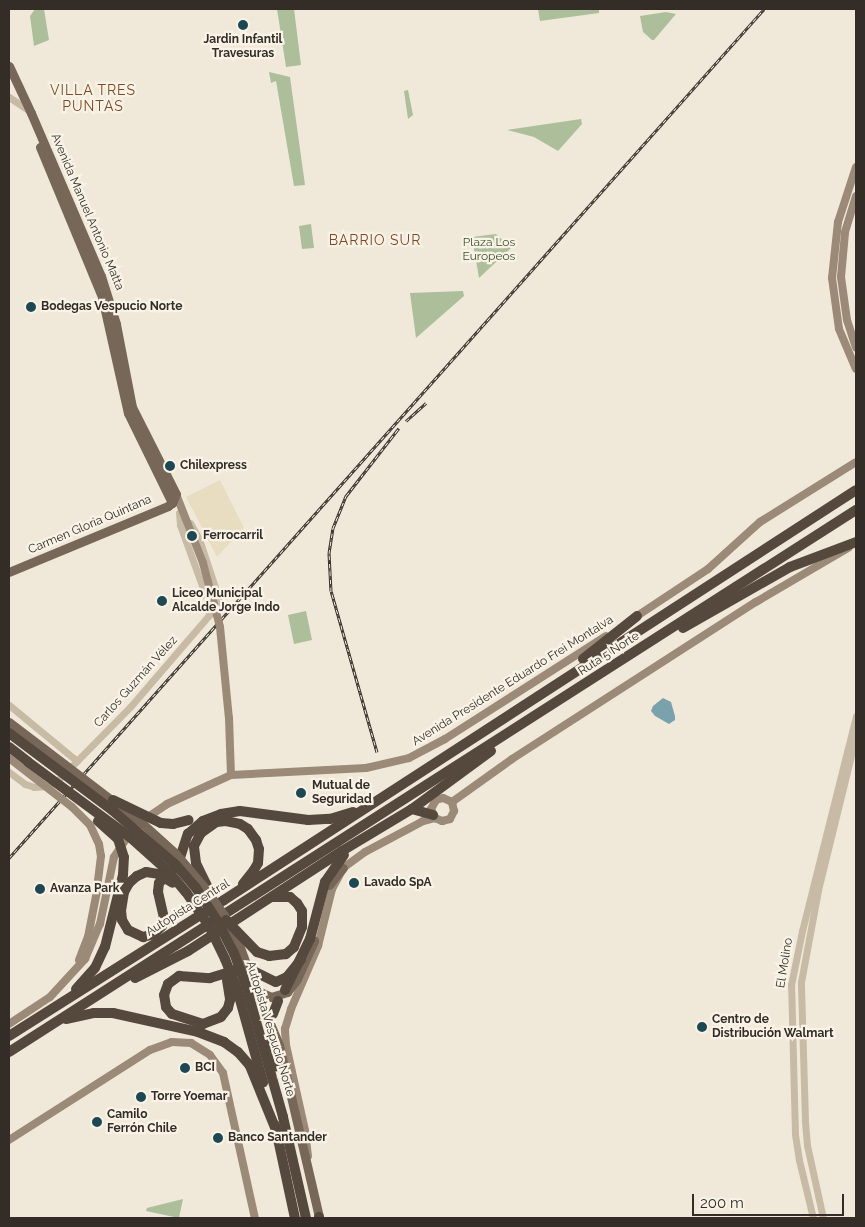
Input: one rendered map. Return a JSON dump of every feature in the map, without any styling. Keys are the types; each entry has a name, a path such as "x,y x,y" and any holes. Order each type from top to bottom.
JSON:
{"highway":[{"name":"Ruta 5 Norte","path":"379,800 548,688 856,490"},
{"name":"Ruta 5 Norte","path":"374,818 856,510"},
{"path":"632,654 719,609 790,566 856,542"},
{"path":"548,688 637,616"},
{"path":"93,998 182,955 412,809 460,776 527,722"},
{"name":"Autopista Vespucio Norte","path":"9,733 112,810 176,865 200,893 217,920 248,987 282,1131 306,1218"},
{"name":"Autopista Vespucio Norte","path":"9,747 150,854 191,899 248,987"},
{"path":"113,800 161,823 173,824 216,810 244,806 297,819"},
{"path":"191,899 162,875 146,872 137,876 129,883 124,892 121,910 122,920 128,930 144,937 154,934 162,926 163,915 158,886 178,864 184,840 198,824 221,814 240,811 297,819 325,819 340,816 379,800"},
{"name":"Autopista Central","path":"9,1036 379,800"},
{"path":"56,1006 86,979 100,958 110,928 123,876 124,857 118,839 80,802"},
{"path":"412,809 434,817"},
{"name":"Autopista Central","path":"9,1052 374,818"},
{"path":"226,820 244,826 256,840 259,854 254,870 219,901 195,860 194,846 198,836 212,824 226,820"},
{"path":"285,990 312,934 327,878 340,858 364,838"},
{"path":"226,920 257,952 273,956 286,954 296,944 302,926 302,911 298,903 290,897 271,897"},
{"path":"216,938 229,986 230,1000 223,1015 211,1023 204,1024 172,1014 166,1007 164,995 168,984 179,976 210,978 245,967 276,982 287,977 301,960"},
{"path":"273,1014 278,1001"},
{"path":"53,1023 90,1014 113,1013 191,1030 220,1040 238,1052 250,1066 282,1131"},
{"path":"271,1042 282,1131"},
{"name":"Autopista Vespucio Norte","path":"282,1131 288,1186 295,1218"},
{"path":"288,1186 291,1218"}],"main road":[{"name":"Avenida Manuel Antonio Matta","path":"9,66 31,112 106,289 132,407 174,499"},
{"name":"Avenida Manuel Antonio Matta","path":"9,80 22,106 102,297 128,413 181,512 203,563 214,598 220,627 229,718 231,775"},
{"path":"856,167 834,243 833,291 838,329 856,369"},
{"path":"849,188 856,194 844,244 841,277 846,314 856,348"},
{"path":"845,201 853,206"},
{"name":"Avenida Presidente Eduardo Frei Montalva","path":"9,1024 50,997 84,959 96,935 112,862 125,840 142,820 158,809 231,775 366,768 409,758 445,739 637,616 708,569 760,522 855,463"},
{"name":"Carmen Gloria Quintana","path":"9,572 174,499"},
{"path":"452,802 512,759 763,597 818,568 856,542"},
{"path":"9,722 113,800 166,844 219,901 226,920 237,940 248,987 279,1045 319,1218"},
{"name":"Avenida Presidente Eduardo Frei Montalva","path":"9,758 72,806 90,826 99,844 101,856 98,890 85,946 68,979"},
{"path":"442,798 452,802 454,812 450,818 442,821 434,817 431,808 436,800 442,798"},
{"path":"248,987 267,996 286,993 294,984 314,939 329,886 345,866 423,821 434,817"},
{"path":"308,1168 306,1130 286,1045 286,1026 318,946 331,893 345,866"},
{"path":"9,1140 150,1050 172,1042 187,1042 204,1050 219,1065 229,1096 255,1218"}],"street":[{"path":"9,97 31,112"},
{"name":"Avenida Manuel Antonio Matta","path":"181,512 199,539 217,590 218,600 209,615"},
{"name":"Avenida Manuel Antonio Matta","path":"181,512 180,525 208,602 209,615"},
{"name":"Carlos Guzmán Vélez","path":"9,772 27,785 42,787 58,780 130,706 209,615"},
{"path":"9,705 77,761"},
{"name":"El Molino","path":"814,1218 796,1142 792,976 856,716"},
{"name":"El Molino","path":"823,1218 807,1143 802,982 819,887 856,735"},
{"path":"802,931 807,930 812,933"},
{"path":"792,1024 796,1022 802,1024"},
{"path":"796,1142 802,1146 807,1143"}],"green space":[{"path":"35,9 44,9 49,40 34,46 30,16"},
{"path":"277,9 294,9 301,65 286,67"},
{"path":"538,9 599,9 599,13 540,21"},
{"path":"666,12 676,14 652,40 643,32 640,16"},
{"path":"269,72 290,77 305,185 294,186 276,81 271,83"},
{"path":"408,90 413,115 408,119 404,91"},
{"path":"581,119 582,124 558,151 534,137 507,130"},
{"path":"311,224 314,248 302,249 299,226"},
{"name":"Plaza Los Europeos","path":"496,234 511,248 479,278 472,237"},
{"path":"463,291 464,296 416,338 410,293"},
{"path":"306,611 312,640 294,644 288,615"},
{"path":"183,1199 179,1218 146,1211 147,1208"}],"shaded area":[{"path":"220,480 244,528 217,557 186,497"}],"water":[{"path":"663,698 671,702 675,716 675,720 669,724 655,716 651,711 653,706"}],"railway":[{"path":"9,858 764,9"},
{"path":"406,421 426,403"},
{"path":"377,752 331,591 329,553 333,528 346,496 399,428"}],"place":[{"name":"Jardin Infantil Travesuras","path":"243,25"},
{"name":"Bodegas Vespucio Norte","path":"31,307"},
{"name":"Chilexpress","path":"170,466"},
{"name":"Ferrocarril","path":"192,536"},
{"name":"Liceo Municipal Alcalde Jorge Indo","path":"162,601"},
{"name":"Mutual de Seguridad","path":"301,793"},
{"name":"Lavado SpA","path":"354,883"},
{"name":"Avanza Park","path":"40,889"},
{"name":"Centro de Distribución Walmart","path":"702,1027"},
{"name":"BCI","path":"185,1068"},
{"name":"Torre Yoemar","path":"141,1097"},
{"name":"Camilo Ferrón Chile","path":"97,1122"},
{"name":"Banco Santander","path":"218,1138"}],"district":[{"name":"VILLA TRES PUNTAS","path":"93,98"},
{"name":"BARRIO SUR","path":"375,240"}]}
